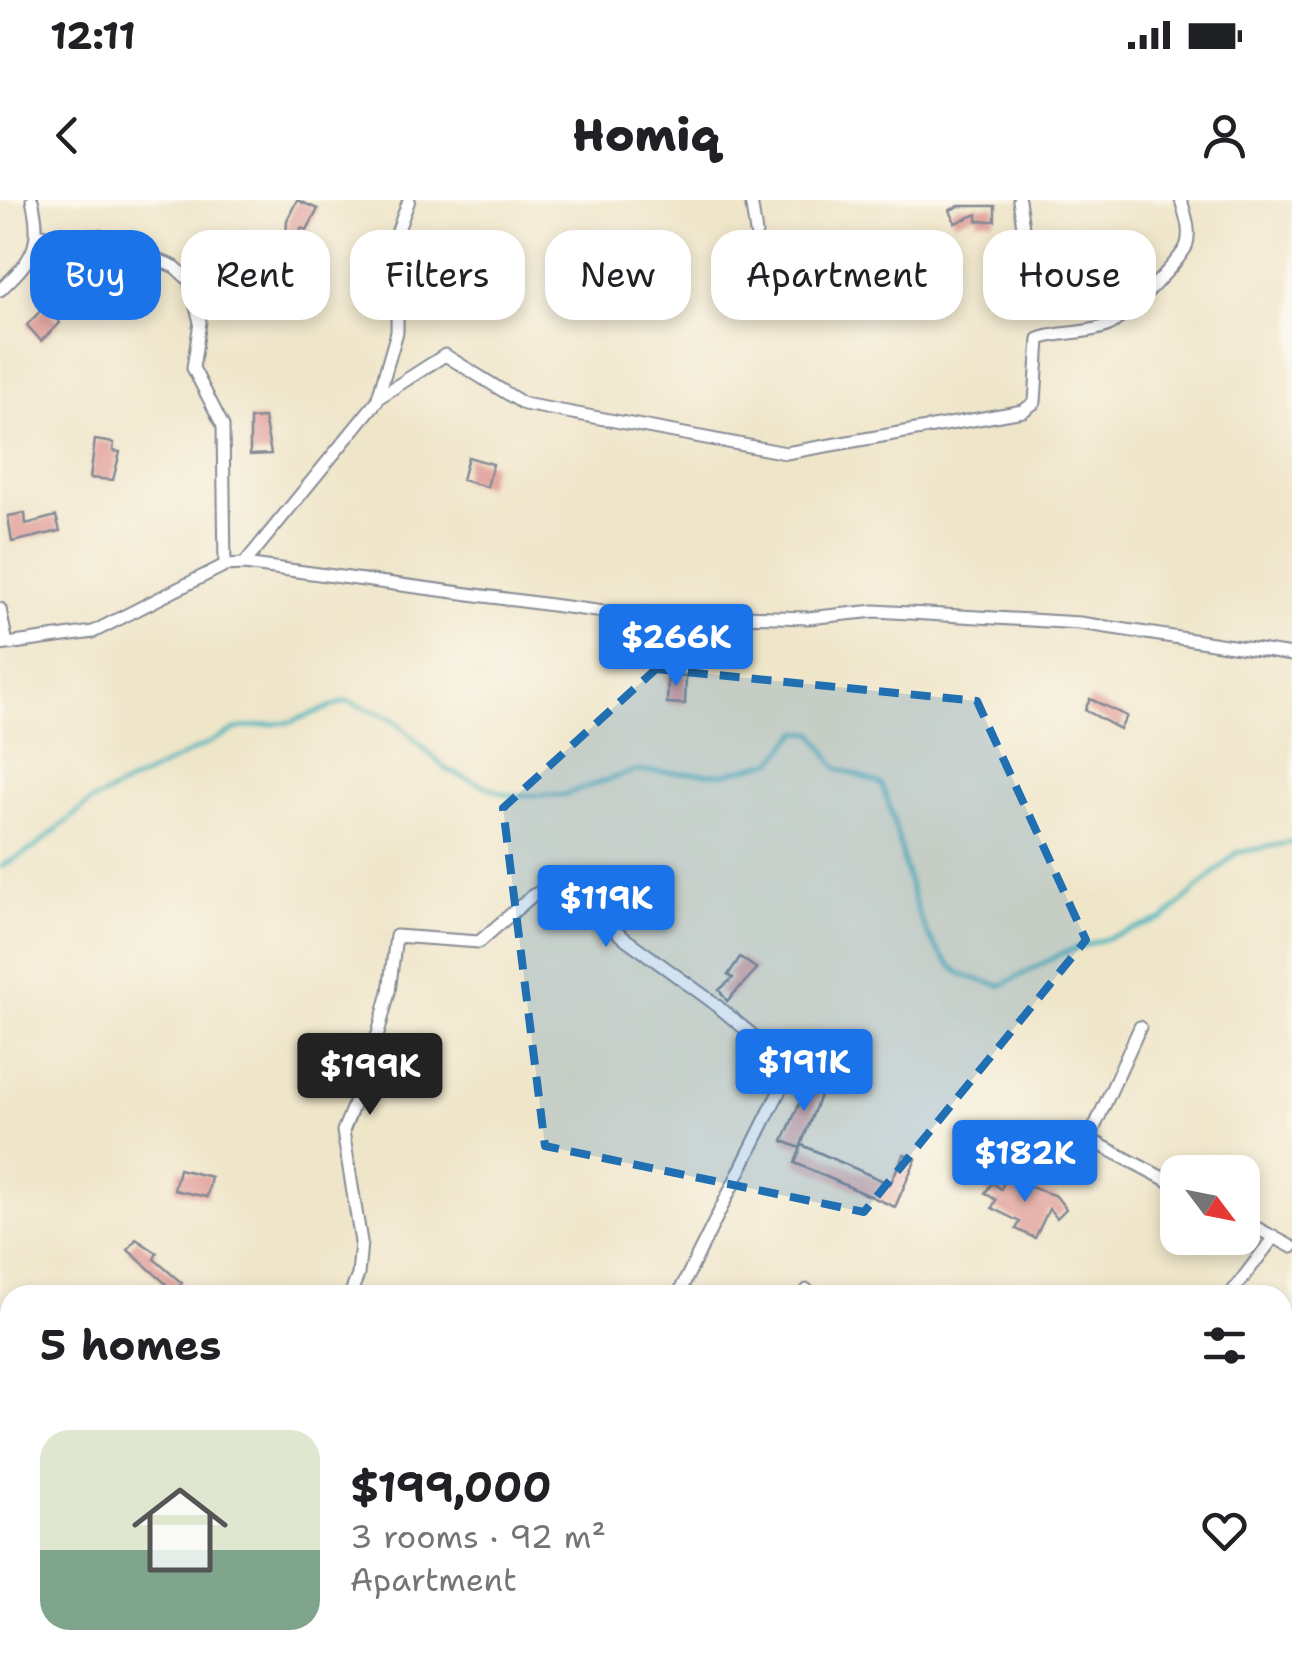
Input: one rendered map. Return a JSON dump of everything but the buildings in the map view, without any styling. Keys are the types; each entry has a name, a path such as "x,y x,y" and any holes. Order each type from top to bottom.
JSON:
{"street":[{"path":"32,200 37,230"},
{"path":"378,398 397,332 398,230 409,200"},
{"path":"751,200 755,230"},
{"path":"1020,200 1023,227"},
{"path":"244,564 378,398 445,355 524,404 786,453 1023,411 1035,402 1039,339 1072,336 1110,325 1130,313 1180,254 1188,236 1182,200"},
{"path":"0,290 30,257"},
{"path":"161,261 190,280 200,322 193,368 223,426 225,566"},
{"path":"0,609 3,645 94,632 225,566 244,564 604,612 700,618 808,618 875,611 1080,623 1292,656"},
{"path":"354,1285 361,1242 342,1131 370,1064 389,992 396,936 479,942 533,895 549,888 576,891 620,935 710,1000 784,1061 784,1080 683,1285"},
{"path":"1140,1027 1089,1139 1160,1176"},
{"path":"1260,1230 1292,1247"},
{"path":"1238,1285 1274,1237"}],"highlighted area":[{"path":"656,669 977,701 1086,940 864,1212 545,1146 503,808"}],"waterway":[{"path":"0,867 34,848 89,803 239,728 290,722 347,701 393,719 447,770 507,795 563,795 634,771 723,774 774,761 798,732 814,733 837,768 881,784 916,908 939,953 962,974 1001,986 1060,954 1164,919 1236,853 1292,842"}]}
